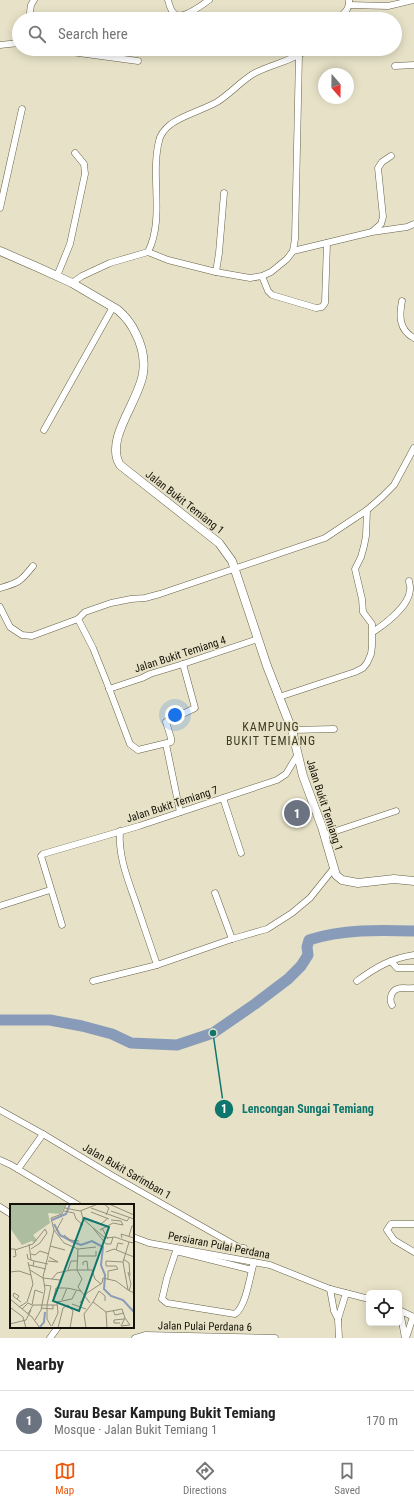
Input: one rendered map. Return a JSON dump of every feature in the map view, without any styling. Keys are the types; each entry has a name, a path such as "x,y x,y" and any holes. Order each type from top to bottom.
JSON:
{"street":[{"path":"30,12 34,0"},
{"path":"168,0 173,12"},
{"path":"190,12 209,0"},
{"path":"345,12 349,2 388,6 414,0"},
{"path":"0,45 12,44"},
{"path":"101,56 138,61"},
{"path":"148,252 154,240 156,225 156,157 159,139 165,130 172,124 218,101 253,74 297,56"},
{"path":"72,283 82,276 110,263 148,252 168,260 216,272 250,278 262,276 279,266 287,259 292,251 295,239 299,56"},
{"path":"395,66 414,65"},
{"path":"0,208 22,109"},
{"path":"57,276 70,244 85,174 84,164 75,153"},
{"path":"372,232 381,224 382,217 378,168 382,162 391,156"},
{"path":"216,272 224,193"},
{"path":"292,251 372,232 407,227 414,224"},
{"path":"262,276 268,291 272,295 316,308 322,307 325,303 327,243"},
{"name":"Jalan Bukit Temiang 1","path":"0,251 72,283 113,307 124,315 132,326 140,341 144,357 143,374 119,433 115,450 116,458 120,465 219,543 226,551 235,568 278,697 292,730 302,771 334,868"},
{"path":"402,302 399,315 402,327 409,336 414,338"},
{"path":"44,430 113,307"},
{"path":"0,607 10,627 16,632 27,636 32,636 78,619 85,612 111,603 145,598 160,594 325,538 366,510 394,485 414,448"},
{"path":"278,697 337,678 363,668 367,663 371,654 373,632 372,624 363,612 362,599 355,568 361,557 365,541 366,510"},
{"path":"0,588 15,584 22,579 33,566"},
{"path":"373,632 395,614 408,600 410,590 409,581"},
{"path":"78,619 93,648 130,744 138,750 166,744 172,741 166,722 195,708 183,664"},
{"name":"Jalan Bukit Temiang 4","path":"109,689 258,639"},
{"path":"292,730 334,729"},
{"path":"166,744 180,812"},
{"path":"286,774 298,754"},
{"name":"Jalan Bukit Temiang 7","path":"50,890 41,856 45,853 223,798 277,780 286,774 302,771"},
{"path":"223,798 241,853"},
{"path":"324,835 396,812"},
{"path":"120,831 119,843 128,881 157,965"},
{"path":"93,982 157,965 232,939 267,929 292,913 310,898 334,868"},
{"path":"334,868 336,875 342,880 348,882 358,883 394,879 414,882"},
{"path":"0,906 50,890 62,925"},
{"path":"215,893 232,939"},
{"path":"356,981 376,966 414,955"},
{"path":"391,961 397,968 414,968"},
{"path":"392,1005 391,998 394,991 398,988 414,988"},
{"name":"Jalan Bukit Sarimban 1","path":"0,1110 240,1248 244,1248"},
{"path":"18,1169 43,1134"},
{"path":"0,1160 76,1204"},
{"path":"0,1207 10,1213"},
{"path":"414,1224 391,1224 387,1230 394,1240 414,1252"},
{"name":"Persiaran Pulai Perdana","path":"134,1237 149,1242 270,1265 330,1289 366,1298"},
{"path":"252,1270 176,1251 162,1299 167,1303 235,1314 242,1308 252,1270 254,1262"},
{"path":"330,1289 334,1311 338,1319"},
{"path":"339,1338 338,1319 346,1293"},
{"path":"402,1311 413,1317 406,1338"},
{"path":"402,1319 406,1338"},
{"path":"50,1338 57,1328"},
{"path":"406,1338 414,1332"},
{"name":"Jalan Pulai Perdana 6","path":"135,1338 146,1335 275,1338"}],"waterway":[{"path":"0,1020 50,1020 112,1034 131,1043 177,1045 213,1033 288,979 301,966 308,955 307,947 309,940 322,936 348,932 414,931"}],"place":[{"name":"Surau Besar Kampung Bukit Temiang","path":"297,813"},
{"name":"Lencongan Sungai Temiang","path":"213,1033"}],"district":[{"name":"KAMPUNG BUKIT TEMIANG","path":"271,734"}]}
